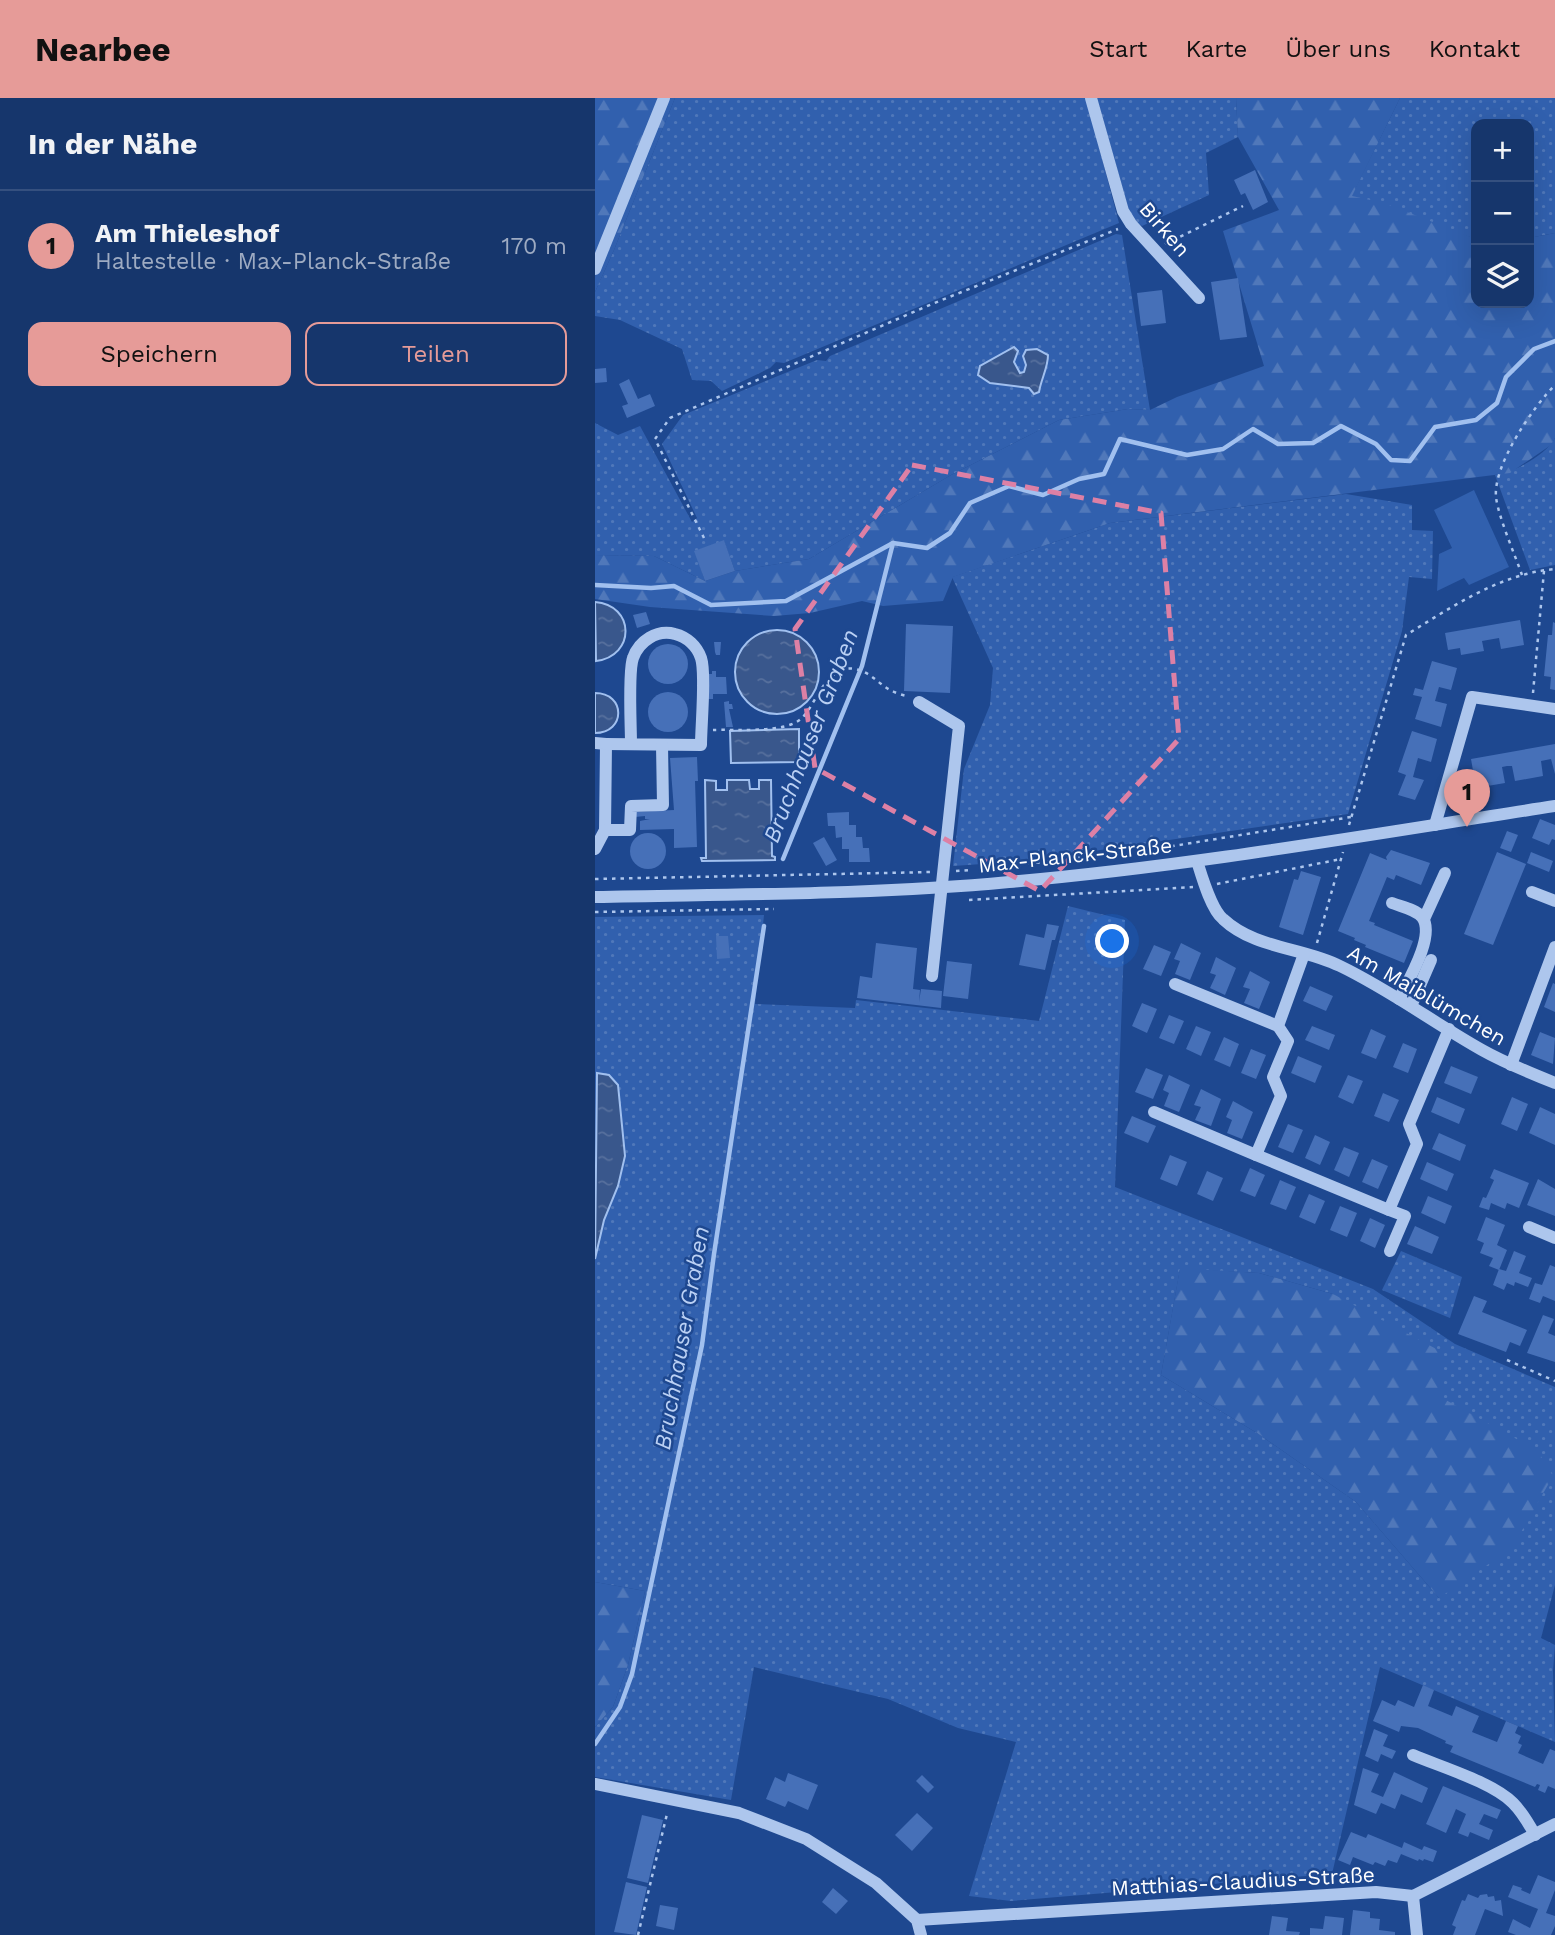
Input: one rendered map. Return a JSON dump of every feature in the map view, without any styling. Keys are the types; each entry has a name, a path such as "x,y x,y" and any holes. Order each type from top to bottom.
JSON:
{"street":[{"path":"595,269 664,98"},
{"name":"Birken","path":"1091,98 1123,211 1131,224 1199,298"},
{"path":"595,849 605,830 601,744 701,745 702,660 695,645 682,635 666,631 653,635 639,646 632,660 631,744"},
{"path":"1435,825 1472,697 1555,709"},
{"path":"919,702 959,726 932,976"},
{"path":"605,830 631,830 631,806 663,805 662,745"},
{"name":"Max-Planck-Straße","path":"595,897 941,887 1197,861 1555,806"},
{"name":"Am Maiblümchen","path":"1197,861 1205,887 1221,918 1252,938 1338,965 1511,1065 1555,1083"},
{"path":"1424,919 1445,873"},
{"path":"1532,892 1555,901"},
{"path":"1392,903 1417,913 1424,919 1426,927 1423,946 1399,999"},
{"path":"1511,1065 1555,947"},
{"path":"1278,1026 1309,955"},
{"path":"1411,1006 1431,960"},
{"path":"1175,984 1278,1026 1288,1041 1273,1077 1281,1096 1256,1155"},
{"path":"1389,1210 1416,1144 1409,1124 1449,1029"},
{"path":"1154,1112 1405,1216 1390,1251"},
{"path":"1529,1227 1555,1238"},
{"path":"1413,1755 1492,1789 1512,1802 1535,1835"},
{"path":"595,1784 739,1813 806,1839 876,1883 917,1920 921,1935"},
{"path":"1417,1935 1413,1896 1555,1824"},
{"name":"Matthias-Claudius-Straße","path":"917,1920 1376,1892 1413,1896"}],"path":[{"path":"1156,249 1243,206"},
{"path":"704,538 656,439 670,418 932,304 1131,224"},
{"path":"1522,575 1496,498 1498,473 1531,412 1555,385"},
{"path":"1309,955 1406,635 1472,594 1522,575 1555,569"},
{"path":"1532,707 1544,570"},
{"path":"701,730 785,728 802,719 820,689 834,675 852,668 870,674 892,691 919,702"},
{"path":"990,869 1173,846 1351,817"},
{"path":"595,879 979,870"},
{"path":"595,912 755,909"},
{"path":"1507,1360 1555,1381"},
{"path":"638,1935 667,1814"}],"highlighted area":[{"path":"912,465 1161,513 1179,739 1040,891 815,768 795,629"}],"green space":[{"path":"595,98 675,98 595,292"},
{"path":"675,98 1086,98 1119,223 784,363 776,362 770,368 722,391 711,381 692,380 682,349 620,320 595,316 595,292"},
{"path":"1097,98 1236,98 1238,137 1206,153 1209,195 1142,226 1131,218"},
{"path":"1236,98 1400,98 1352,196 1384,203 1471,237 1471,308 1534,308 1534,237 1555,233 1555,438 1551,445 1510,473 1110,523 953,577 943,601 883,606 862,601 810,613 774,616 650,607 595,599 595,555 654,556 705,581 735,571 809,559 951,475 1059,420 1128,409 1150,410 1177,397 1264,366 1223,231 1279,210 1238,137"},
{"path":"1400,98 1555,98 1555,233 1534,237 1534,119 1471,119 1471,237 1351,197"},
{"path":"1116,234 1122,235 1150,410 1128,409 1059,420 951,475 809,559 735,571 724,541 695,551 705,581 654,556 595,555 595,423 618,435 640,426 692,522 697,518 662,444 683,415 817,360 826,361 830,356"},
{"path":"1555,438 1555,565 1530,570 1495,475 1511,471 1528,462 1544,451"},
{"path":"1474,490 1509,567 1469,585 1464,578 1437,591 1439,554 1452,548 1434,510"},
{"path":"1346,494 1412,505 1412,530 1433,531 1432,579 1409,577 1402,631 1348,814 1025,861 953,866 964,769 990,705 993,668 952,577 1110,523"},
{"path":"1068,906 1125,920 1115,1187 1373,1289 1455,1344 1555,1387 1555,1585 1541,1638 1555,1645 1555,1742 1380,1667 1332,1874 1011,1901 969,1896 1016,1742 958,1728 888,1699 754,1667 731,1800 595,1777 595,1727 613,1707 628,1665 645,1591 595,1582 595,917 764,915 755,1004 855,1008 856,1000 1039,1021","holes":["1180,1269 1259,1273 1333,1294 1444,1399 1439,1598 1356,1502 1257,1433 1161,1375"]},
{"path":"1401,1251 1462,1277 1450,1318 1382,1290"},
{"path":"1180,1268 1259,1273 1333,1294 1442,1352 1444,1399 1538,1451 1553,1476 1512,1548 1439,1598 1356,1502 1257,1433 1161,1375"},
{"path":"595,1582 645,1591 628,1665 613,1707 595,1727"}],"water":[{"path":"1014,347 1018,351 1014,362 1020,373 1024,372 1026,365 1023,356 1026,350 1037,349 1048,355 1039,392 1034,394 1029,388 990,383 978,375 980,366"},
{"path":"595,602 608,605 618,612 625,631 624,641 618,650 609,657 596,661"},
{"path":"777,630 793,633 807,642 816,656 819,672 816,688 807,702 793,711 777,714 761,711 747,702 738,688 735,672 738,656 747,642 761,633"},
{"path":"595,693 612,699 618,713 612,727 595,733"},
{"path":"799,729 799,762 731,763 730,731"},
{"path":"705,780 716,781 716,790 727,790 727,780 749,780 750,789 759,789 759,780 771,780 772,856 775,860 702,861 701,858 706,858"},
{"path":"597,1073 609,1075 618,1085 625,1156 618,1186 604,1220 595,1259"}],"building":[{"path":"1255,170 1268,202 1253,210 1245,193 1241,195 1234,180"},
{"path":"1238,278 1247,337 1220,340 1211,282"},
{"path":"1162,290 1166,323 1141,326 1137,293"},
{"path":"606,368 607,382 595,383 595,369"},
{"path":"629,379 638,399 650,394 655,406 627,418 622,406 628,404 619,384"},
{"path":"724,540 735,571 705,581 694,551"},
{"path":"646,612 650,624 637,628 633,615"},
{"path":"1520,620 1524,645 1501,649 1499,638 1482,641 1484,651 1461,655 1460,648 1448,650 1445,633"},
{"path":"1553,622 1555,690 1550,689 1551,677 1544,676 1548,635 1552,635"},
{"path":"906,624 953,626 950,693 904,691"},
{"path":"714,642 721,642 720,655 716,655"},
{"path":"668,644 676,645 682,650 687,656 687,672 682,678 676,683 668,684 660,683 654,678 649,672 648,664 649,656 654,650 660,645"},
{"path":"1432,661 1457,668 1451,690 1439,687 1435,701 1447,704 1441,727 1415,719 1422,697 1413,695 1415,688 1423,690"},
{"path":"712,671 716,671 716,677 726,677 727,694 713,694 713,699 708,699 708,674 712,674"},
{"path":"668,692 676,693 682,698 687,704 687,720 682,726 676,731 668,732 660,731 654,726 649,720 648,712 649,704 654,698 660,693"},
{"path":"729,701 733,709 729,709 733,727 726,727 724,702"},
{"path":"1412,731 1437,739 1431,762 1418,758 1413,777 1424,780 1415,800 1398,795 1406,775 1398,772"},
{"path":"1555,744 1555,774 1551,759 1541,761 1543,776 1515,781 1512,766 1507,766 1502,767 1505,783 1476,788 1471,759"},
{"path":"697,757 697,847 674,848 674,829 640,830 640,821 650,819 645,819 645,816 635,817 635,812 674,810 670,758"},
{"path":"849,812 849,825 856,825 856,837 862,837 863,848 869,848 870,862 849,862 849,849 842,849 842,837 836,838 835,826 828,826 827,813"},
{"path":"1540,819 1555,825 1555,840 1552,839 1549,845 1532,838"},
{"path":"1507,831 1518,835 1511,852 1500,848"},
{"path":"648,833 660,839 666,851 660,863 648,869 636,863 630,851 636,839"},
{"path":"824,837 837,860 826,866 813,843"},
{"path":"1391,850 1430,863 1421,885 1396,875 1394,880 1387,877 1369,921 1413,941 1404,963 1365,947 1366,945 1354,940 1355,938 1338,931 1370,853 1387,860"},
{"path":"1497,852 1526,864 1493,945 1464,934"},
{"path":"1531,852 1553,861 1549,872 1527,863"},
{"path":"1301,871 1321,877 1303,935 1279,927 1294,879 1298,880"},
{"path":"1047,924 1059,926 1055,940 1052,940 1045,970 1019,965 1026,934 1044,938"},
{"path":"716,936 728,936 730,958 717,959"},
{"path":"876,943 917,948 913,989 920,990 919,1002 921,989 942,991 941,1008 857,998 860,976 872,978"},
{"path":"1181,943 1201,953 1190,980 1175,974 1180,961 1174,959"},
{"path":"1154,945 1171,952 1161,976 1143,969"},
{"path":"1216,957 1236,968 1225,995 1210,988 1216,975 1210,973"},
{"path":"947,961 972,964 968,999 943,996"},
{"path":"1250,971 1270,982 1259,1009 1244,1003 1250,989 1243,987"},
{"path":"1553,983 1555,984 1555,1012 1544,1007"},
{"path":"1310,986 1333,996 1326,1011 1303,1001"},
{"path":"1142,1003 1157,1009 1147,1033 1132,1026"},
{"path":"1169,1015 1184,1021 1174,1044 1159,1038"},
{"path":"1196,1026 1211,1032 1201,1056 1186,1049"},
{"path":"1312,1026 1335,1035 1329,1050 1305,1040"},
{"path":"1371,1029 1386,1036 1376,1059 1361,1053"},
{"path":"1540,1032 1555,1038 1553,1064 1531,1055"},
{"path":"1224,1037 1239,1044 1230,1067 1214,1060"},
{"path":"1403,1043 1417,1049 1408,1073 1393,1067"},
{"path":"1251,1049 1266,1055 1256,1079 1241,1073"},
{"path":"1298,1056 1322,1066 1315,1083 1291,1073"},
{"path":"1451,1066 1478,1077 1471,1094 1444,1083"},
{"path":"1146,1068 1163,1075 1153,1099 1135,1092"},
{"path":"1169,1075 1190,1085 1179,1112 1164,1106 1169,1093 1163,1090"},
{"path":"1348,1075 1363,1081 1353,1104 1338,1097"},
{"path":"1201,1089 1221,1099 1211,1126 1195,1120 1201,1107 1194,1105"},
{"path":"1383,1093 1399,1100 1389,1122 1374,1116"},
{"path":"1437,1097 1465,1109 1459,1124 1431,1112"},
{"path":"1512,1097 1528,1104 1517,1131 1501,1124"},
{"path":"1233,1101 1253,1112 1242,1139 1227,1133 1232,1120 1226,1117"},
{"path":"1540,1107 1555,1114 1555,1145 1529,1133"},
{"path":"1132,1116 1156,1126 1148,1143 1124,1133"},
{"path":"1288,1124 1303,1130 1293,1153 1278,1147"},
{"path":"1439,1133 1466,1145 1460,1161 1432,1149"},
{"path":"1315,1135 1330,1142 1320,1165 1305,1158"},
{"path":"1344,1147 1359,1153 1349,1177 1334,1170"},
{"path":"1170,1155 1187,1162 1177,1186 1160,1179"},
{"path":"1372,1159 1388,1166 1378,1189 1362,1182"},
{"path":"1427,1162 1454,1174 1447,1191 1420,1179"},
{"path":"1250,1168 1265,1175 1255,1197 1240,1191"},
{"path":"1494,1169 1529,1183 1519,1208 1507,1203 1505,1209 1491,1203 1489,1210 1479,1207 1494,1180 1490,1178"},
{"path":"1207,1171 1223,1178 1213,1201 1197,1194"},
{"path":"1538,1179 1555,1189 1555,1216 1527,1205"},
{"path":"1280,1180 1296,1187 1286,1210 1270,1204"},
{"path":"1309,1194 1325,1201 1315,1224 1299,1217"},
{"path":"1428,1196 1452,1206 1445,1224 1421,1213"},
{"path":"1340,1206 1357,1213 1347,1237 1330,1230"},
{"path":"1486,1217 1505,1225 1497,1245 1507,1250 1499,1270 1489,1266 1493,1258 1480,1253 1484,1243 1477,1240"},
{"path":"1370,1218 1385,1225 1375,1248 1360,1241"},
{"path":"1415,1226 1439,1237 1432,1254 1407,1244"},
{"path":"1514,1251 1526,1256 1519,1273 1532,1278 1528,1287 1515,1282 1514,1286 1507,1283 1504,1290 1493,1285 1499,1269 1506,1271"},
{"path":"1550,1265 1555,1267 1555,1301 1543,1296 1540,1303 1529,1299 1535,1283 1542,1285"},
{"path":"1474,1296 1487,1301 1482,1312 1527,1330 1520,1346 1510,1342 1506,1352 1458,1334"},
{"path":"1543,1315 1554,1319 1548,1333 1555,1336 1555,1362 1527,1353"},
{"path":"1423,1685 1434,1690 1428,1706 1452,1716 1456,1706 1479,1716 1472,1732 1497,1742 1506,1721 1518,1726 1515,1733 1521,1736 1518,1743 1522,1745 1518,1753 1543,1764 1550,1749 1555,1751 1555,1789 1548,1786 1545,1793 1538,1790 1540,1785 1535,1787 1450,1752 1453,1746 1418,1728 1401,1726 1399,1732 1373,1721 1382,1700 1395,1706 1398,1700 1414,1707"},
{"path":"1374,1729 1388,1735 1383,1746 1396,1751 1392,1759 1381,1754 1378,1762 1365,1756"},
{"path":"1363,1768 1379,1774 1371,1792 1383,1797 1394,1772 1428,1788 1422,1803 1401,1794 1395,1809 1381,1803 1376,1814 1354,1805"},
{"path":"788,1773 818,1785 808,1810 788,1801 785,1807 766,1799 775,1777 785,1782"},
{"path":"922,1775 934,1787 928,1793 916,1781"},
{"path":"1443,1786 1501,1810 1497,1819 1484,1814 1479,1824 1493,1830 1489,1840 1470,1832 1468,1837 1458,1833 1466,1814 1456,1809 1446,1833 1426,1824"},
{"path":"917,1813 933,1828 912,1851 895,1835"},
{"path":"642,1815 663,1820 648,1883 627,1878"},
{"path":"1351,1832 1366,1838 1368,1834 1402,1848 1404,1842 1422,1850 1424,1846 1437,1851 1433,1862 1424,1859 1418,1861 1401,1854 1397,1863 1388,1860 1385,1866 1375,1862 1373,1865 1353,1857 1350,1865 1338,1860"},
{"path":"1538,1875 1555,1882 1555,1890 1546,1913 1555,1916 1551,1935 1516,1935 1508,1932 1513,1919 1530,1928 1538,1909 1508,1897 1513,1885 1530,1894"},
{"path":"626,1882 647,1887 636,1935 614,1932"},
{"path":"833,1888 848,1901 836,1914 822,1902"},
{"path":"1468,1894 1478,1898 1487,1894 1488,1897 1494,1896 1495,1901 1501,1900 1503,1916 1485,1909 1475,1935 1453,1935 1456,1927 1452,1925 1462,1900 1465,1901"},
{"path":"660,1905 678,1908 674,1930 656,1926"},
{"path":"1353,1910 1370,1912 1370,1918 1380,1919 1379,1930 1395,1932 1395,1935 1350,1935"},
{"path":"1272,1916 1288,1918 1286,1931 1300,1932 1299,1935 1269,1935"},
{"path":"1325,1916 1344,1918 1342,1935 1310,1935 1310,1928 1323,1929"}],"waterway":[{"path":"595,585 651,588 674,586 711,605 786,601 893,543 927,548 950,533 970,503 1009,486 1043,495 1079,479 1104,474 1120,439 1187,455 1223,449 1253,429 1278,444 1313,443 1341,426 1376,444 1391,460 1410,461 1435,427 1476,420 1497,403 1506,377 1534,349 1555,341"},
{"name":"Bruchhauser Graben","path":"783,859 862,666 893,543"},
{"name":"Bruchhauser Graben","path":"595,1744 620,1707 632,1674 702,1345 764,926"}],"place":[{"name":"Am Thieleshof","path":"1467,827"}]}
